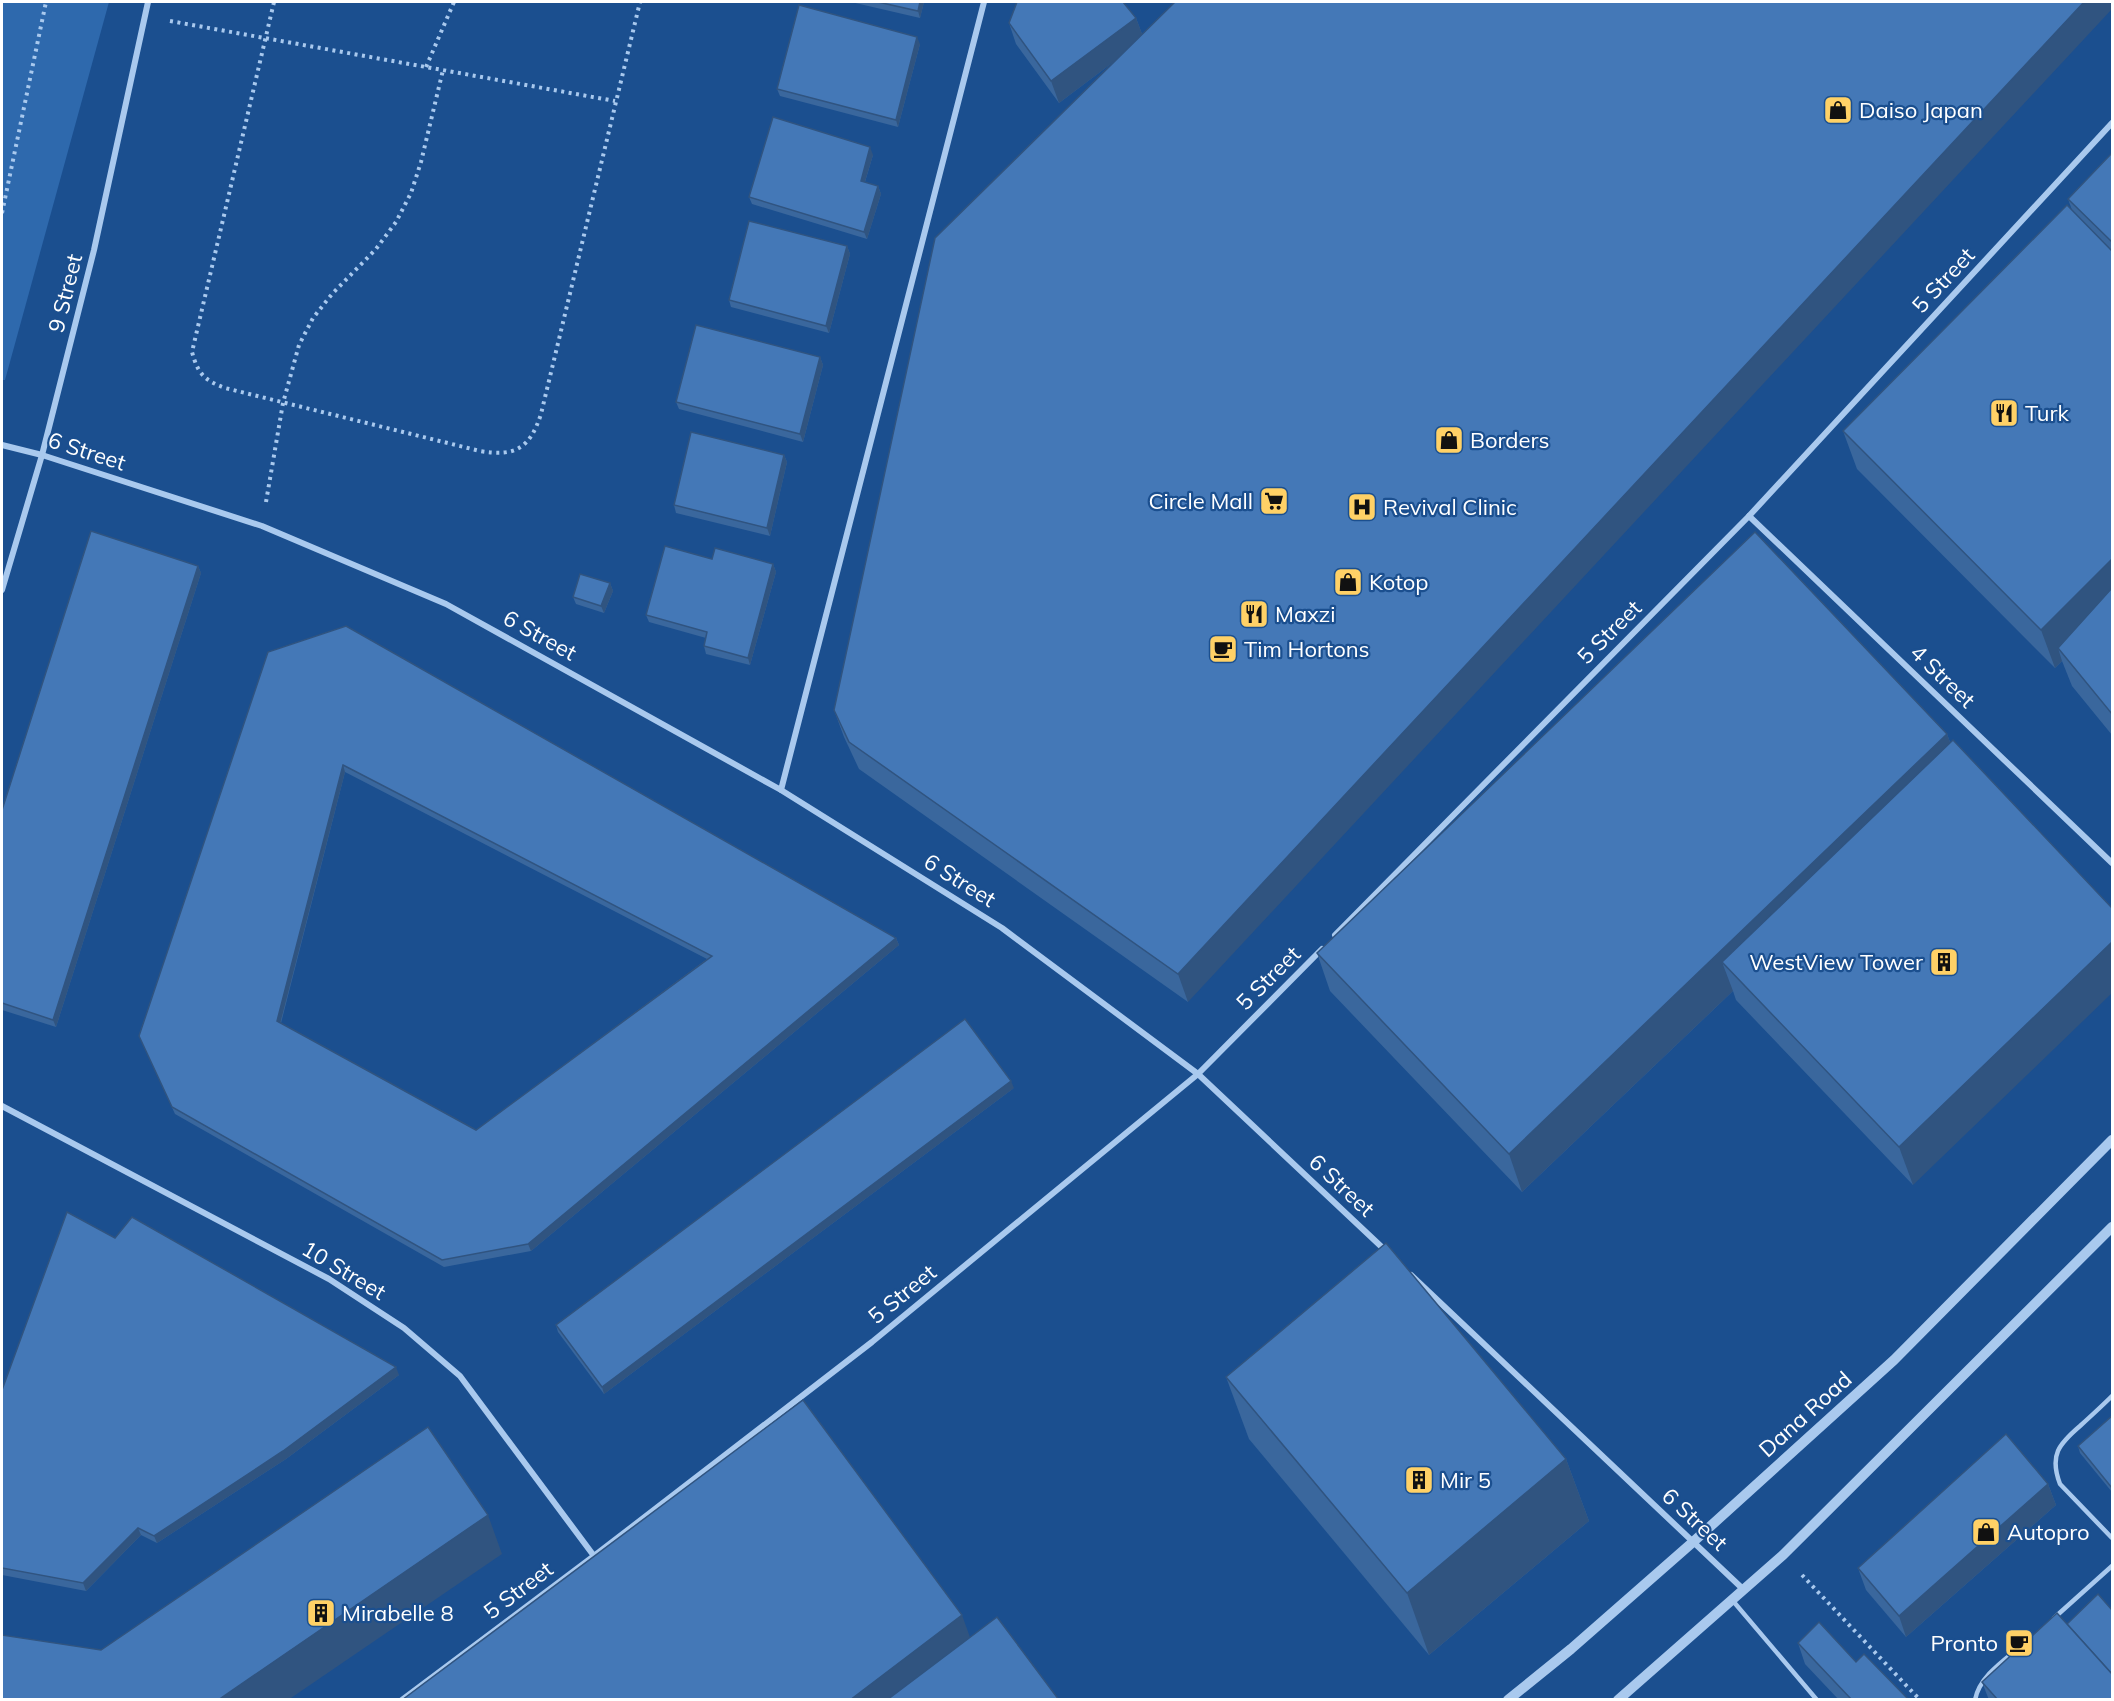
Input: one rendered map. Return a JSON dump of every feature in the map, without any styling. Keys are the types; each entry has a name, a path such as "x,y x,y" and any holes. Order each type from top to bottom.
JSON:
{"street":[{"name":"9 Street","path":"2,590 42,454 94,250 148,2"},
{"path":"781,790 984,2"},
{"name":"5 Street","path":"402,1700 872,1342 1198,1074 1749,516 2112,123"},
{"name":"6 Street","path":"2,445 42,454 262,526 446,604 781,790 1002,928 1198,1074 1390,1255"},
{"name":"4 Street","path":"1749,516 2112,863"},
{"name":"10 Street","path":"2,1106 329,1279 404,1328 460,1376 594,1556"},
{"name":"Dana Road","path":"1508,1700 1571,1649 1693,1542 1894,1360 2112,1140"},
{"path":"1618,1700 1630,1696 1783,1555 2112,1227"},
{"name":"6 Street","path":"1408,1272 1743,1590"}],"lane":[{"path":"2112,1396 2063,1440 2057,1450 2055,1461 2060,1484 2112,1538"},
{"path":"2045,1626 2112,1566"},
{"path":"2080,1596 2086,1603"},
{"path":"1732,1600 1817,1700"},
{"path":"1976,1700 1977,1689 1984,1679 2036,1634"}],"path":[{"path":"2,213 46,2"},
{"path":"274,2 192,352 197,369 209,382 283,403 500,454 520,448 535,433 541,414 640,2"},
{"path":"426,67 454,2"},
{"path":"145,17 615,101"},
{"path":"262,526 283,403 299,345 313,318 332,294 376,249 396,222 411,194 443,70"},
{"path":"1783,1555 1920,1700"}],"shaded area":[{"path":"2,2 109,2 5,380 2,380"}],"building":[{"path":"878,2 920,2 918,11"},
{"path":"1017,2 1123,2 1136,18 1051,81 1009,23"},
{"name":"Circle Mall","path":"1175,2 2084,2 1178,974 849,742 834,710 935,238"},
{"path":"799,5 917,37 896,120 777,89"},
{"path":"773,117 870,147 861,181 878,186 864,232 749,197"},
{"path":"2112,153 2112,242 2068,199"},
{"path":"2067,205 2112,251 2112,559 2041,630 1843,431"},
{"path":"749,221 847,246 826,326 729,300"},
{"path":"696,325 820,357 800,434 676,402"},
{"path":"691,432 784,455 767,528 674,505"},
{"path":"91,531 198,566 53,1020 2,1003 2,810"},
{"path":"1755,532 1947,734 1509,1154 1317,953"},
{"path":"665,546 712,559 715,548 773,564 748,658 704,646 707,632 646,615"},
{"path":"580,574 610,583 601,606 573,597"},
{"path":"2112,588 2112,714 2058,648"},
{"path":"346,626 896,938 528,1244 442,1260 172,1107 139,1036 268,652","holes":["343,765 712,956 476,1130 277,1021"]},
{"name":"WestView Tower","path":"1953,740 2112,908 2112,942 1899,1147 1722,962"},
{"path":"965,1019 1011,1081 602,1387 556,1325"},
{"path":"67,1212 115,1238 132,1217 396,1367 283,1451 154,1536 138,1528 83,1583 2,1568 2,1390"},
{"name":"Mir 5","path":"1386,1243 1566,1459 1407,1593 1226,1377"},
{"path":"803,1400 962,1615 850,1700 402,1700"},
{"path":"2112,1416 2112,1488 2078,1446"},
{"path":"428,1427 488,1515 218,1700 2,1700 2,1635 101,1650"},
{"path":"2006,1434 2048,1484 1899,1616 1858,1568"},
{"path":"2098,1594 2112,1610 2112,1674 2067,1624"},
{"path":"2057,1613 2112,1674 2112,1700 1998,1700 1982,1682"},
{"path":"997,1617 1059,1700 887,1700"},
{"path":"1819,1622 1856,1662 1864,1654 1909,1700 1852,1700 1798,1643"}],"place":[{"name":"Daiso Japan","path":"1838,110"},
{"name":"Turk","path":"2004,413"},
{"name":"Borders","path":"1449,440"},
{"name":"Circle Mall","path":"1274,501"},
{"name":"Revival Clinic","path":"1362,507"},
{"name":"Kotop","path":"1348,582"},
{"name":"Maxzi","path":"1254,614"},
{"name":"Tim Hortons","path":"1223,649"},
{"name":"WestView Tower","path":"1944,962"},
{"name":"Mir 5","path":"1419,1480"},
{"name":"Autopro","path":"1986,1532"},
{"name":"Mirabelle 8","path":"321,1613"},
{"name":"Pronto","path":"2019,1643"}]}
